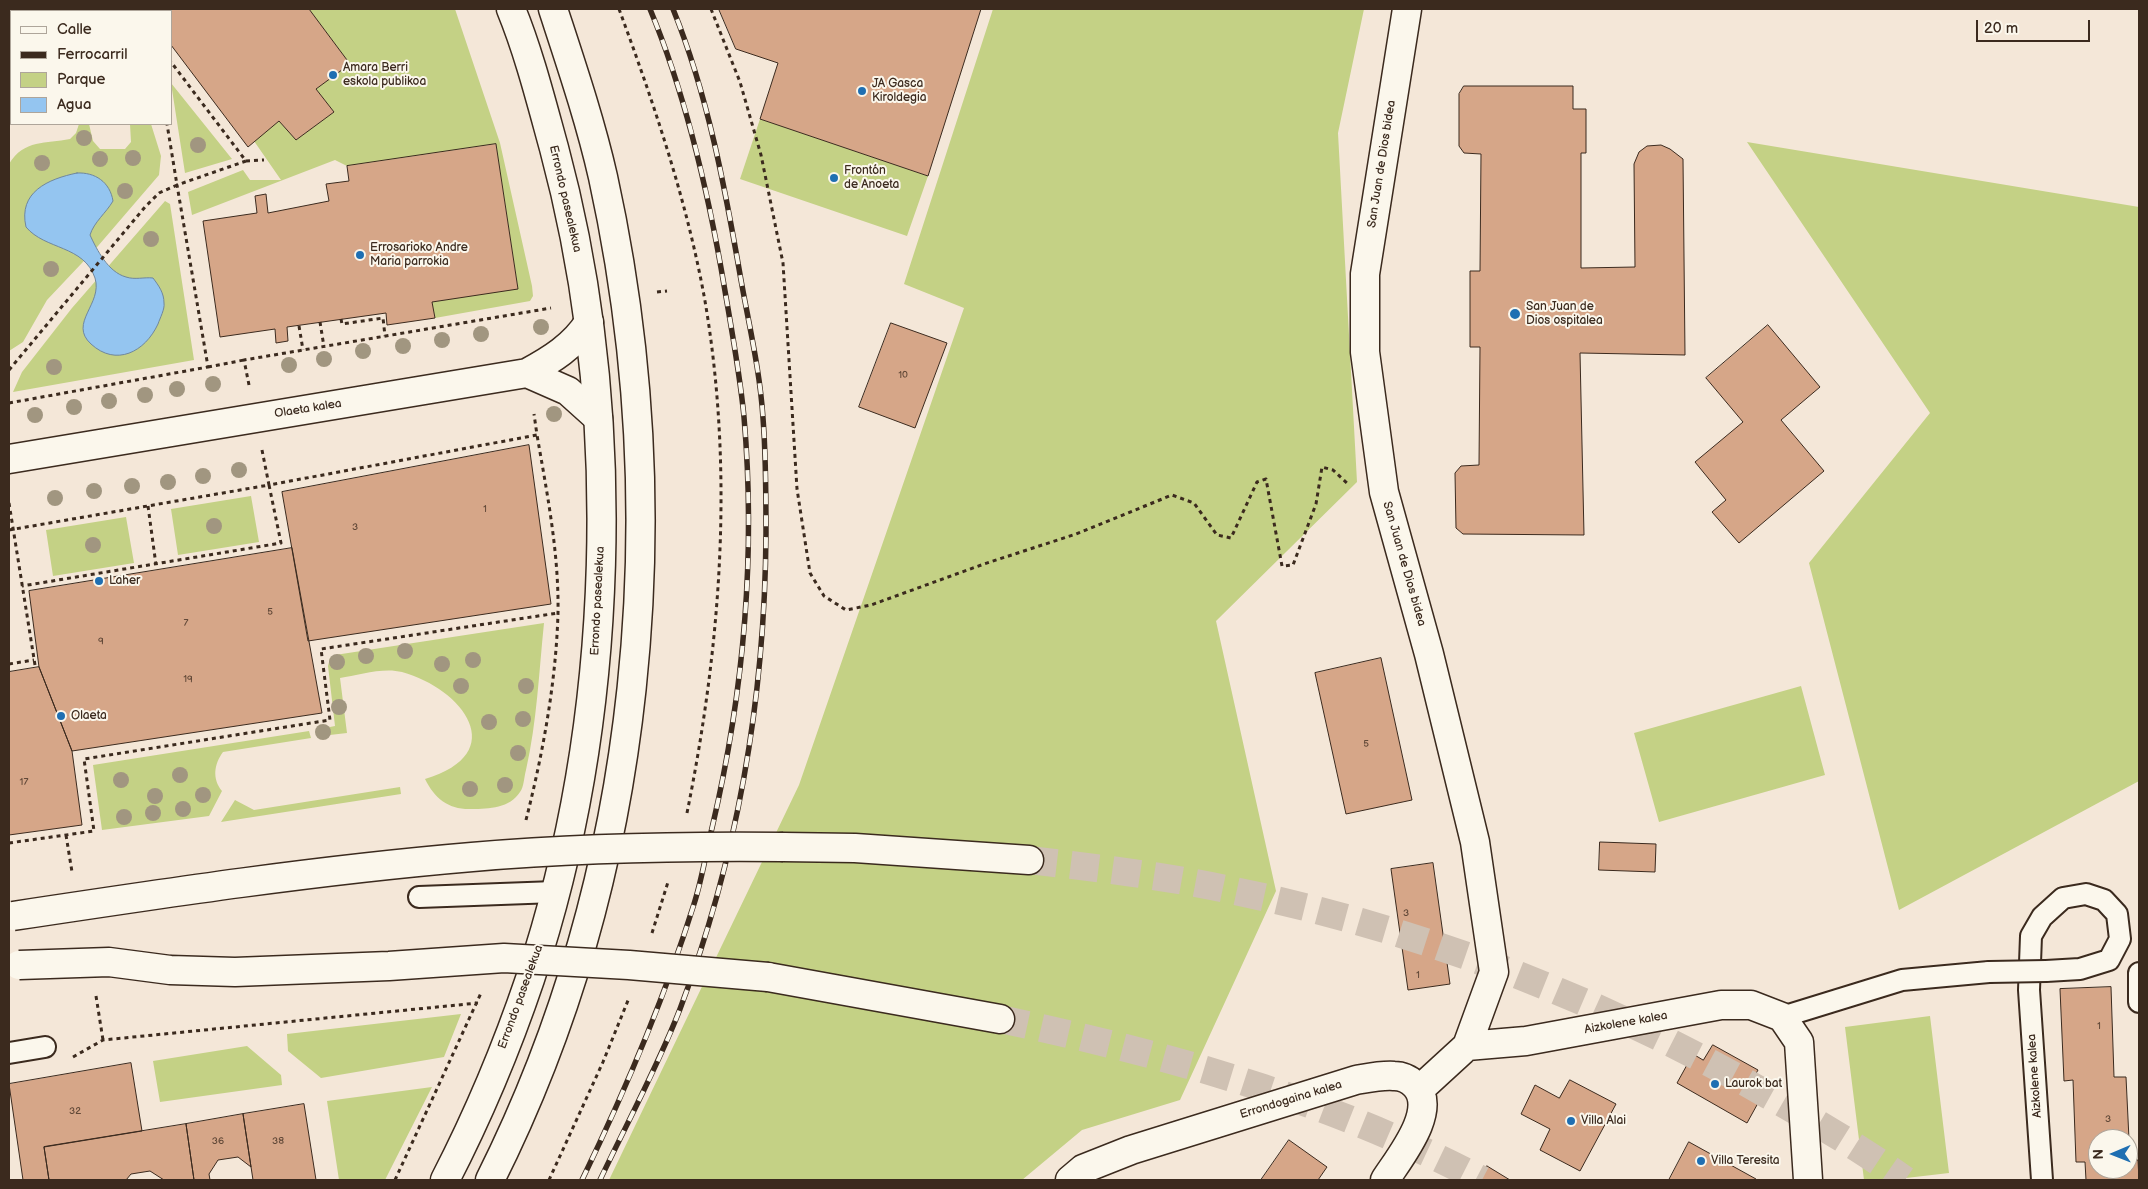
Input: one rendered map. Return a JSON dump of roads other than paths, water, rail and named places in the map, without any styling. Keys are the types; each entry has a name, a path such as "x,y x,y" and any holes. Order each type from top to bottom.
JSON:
{"main road":[{"name":"Errondo pasealekua","path":"445,1180 464,1143 530,980 555,892 574,802 589,714 598,620 601,533 598,418 589,322 564,187 540,97 511,9"},
{"path":"490,1180 537,1073 568,986 594,899 614,809 624,746 637,627 641,527 639,444 633,354 620,264 602,175 579,88 553,9"},
{"name":"San Juan de Dios bidea","path":"1407,9 1364,274 1365,352 1384,492 1429,654 1475,842 1494,972 1467,1046 1419,1090"},
{"name":"Olaeta kalea","path":"9,459 527,374 562,352 581,336 589,322"},
{"path":"527,374 568,391 598,418"},
{"path":"13,916 259,881 473,857 672,846 855,848 1030,860"},
{"path":"19,965 109,962 170,970 235,972 389,966 504,958 629,965 768,977 1000,1019"},
{"name":"Aizkolene kalea","path":"1467,1046 1526,1041 1721,1005 1752,1005 1782,1017"},
{"path":"1782,1017 1799,1042 1808,1180"},
{"name":"Errondogaina kalea","path":"1070,1180 1083,1169 1131,1150 1356,1080 1394,1076 1409,1079 1419,1090"},
{"path":"1385,1180 1411,1139 1424,1111 1419,1090"}],"lane":[{"path":"419,897 555,892"},
{"name":"Aizkolene kalea","path":"1782,1017 1902,980 1989,972 2046,971 2080,969 2108,960 2120,939 2117,914 2104,900 2086,894 2063,898 2042,917 2031,936 2028,990 2042,1180"},
{"path":"2139,974 2139,1002"},
{"path":"9,1053 45,1048"}],"water":[{"path":"77,173 96,176 109,188 111,194 113,201 94,226 90,235 104,260 114,270 126,277 153,278 163,296 163,311 158,324 146,342 138,349 129,353 110,355 91,344 85,336 84,321 95,296 96,287 95,278 90,267 73,253 43,240 26,227 25,215 31,196 46,183"}],"tunnel":[{"path":"1029,860 1107,869 1184,881 1305,907 1374,926 1510,972 1642,1029 1705,1061 1820,1125 1905,1180"},
{"path":"1000,1019 1186,1064 1307,1103 1366,1126 1482,1180"}],"railway":[{"path":"582,1180 643,1045 670,975 697,895 723,777 732,726 739,675 748,572 749,521 744,417 725,291 712,219 686,112 650,9"},
{"path":"600,1180 652,1074 680,1009 718,893 744,775 754,715 764,594 766,533 765,461 762,400 757,366 729,211 714,142 696,75 673,9"}],"place":[{"name":"Amara Berri eskola publikoa","path":"333,75"},
{"name":"JA Gasca Kiroldegia","path":"862,91"},
{"name":"Frontón de Anoeta","path":"834,178"},
{"name":"Errosarioko Andre Maria parrokia","path":"360,255"},
{"name":"San Juan de Dios ospitalea","path":"1515,314"},
{"name":"Laher","path":"99,581"},
{"name":"Olaeta","path":"61,716"},
{"name":"Laurok bat","path":"1715,1084"},
{"name":"Villa Alai","path":"1571,1121"},
{"name":"Villa Teresita","path":"1701,1161"}]}
